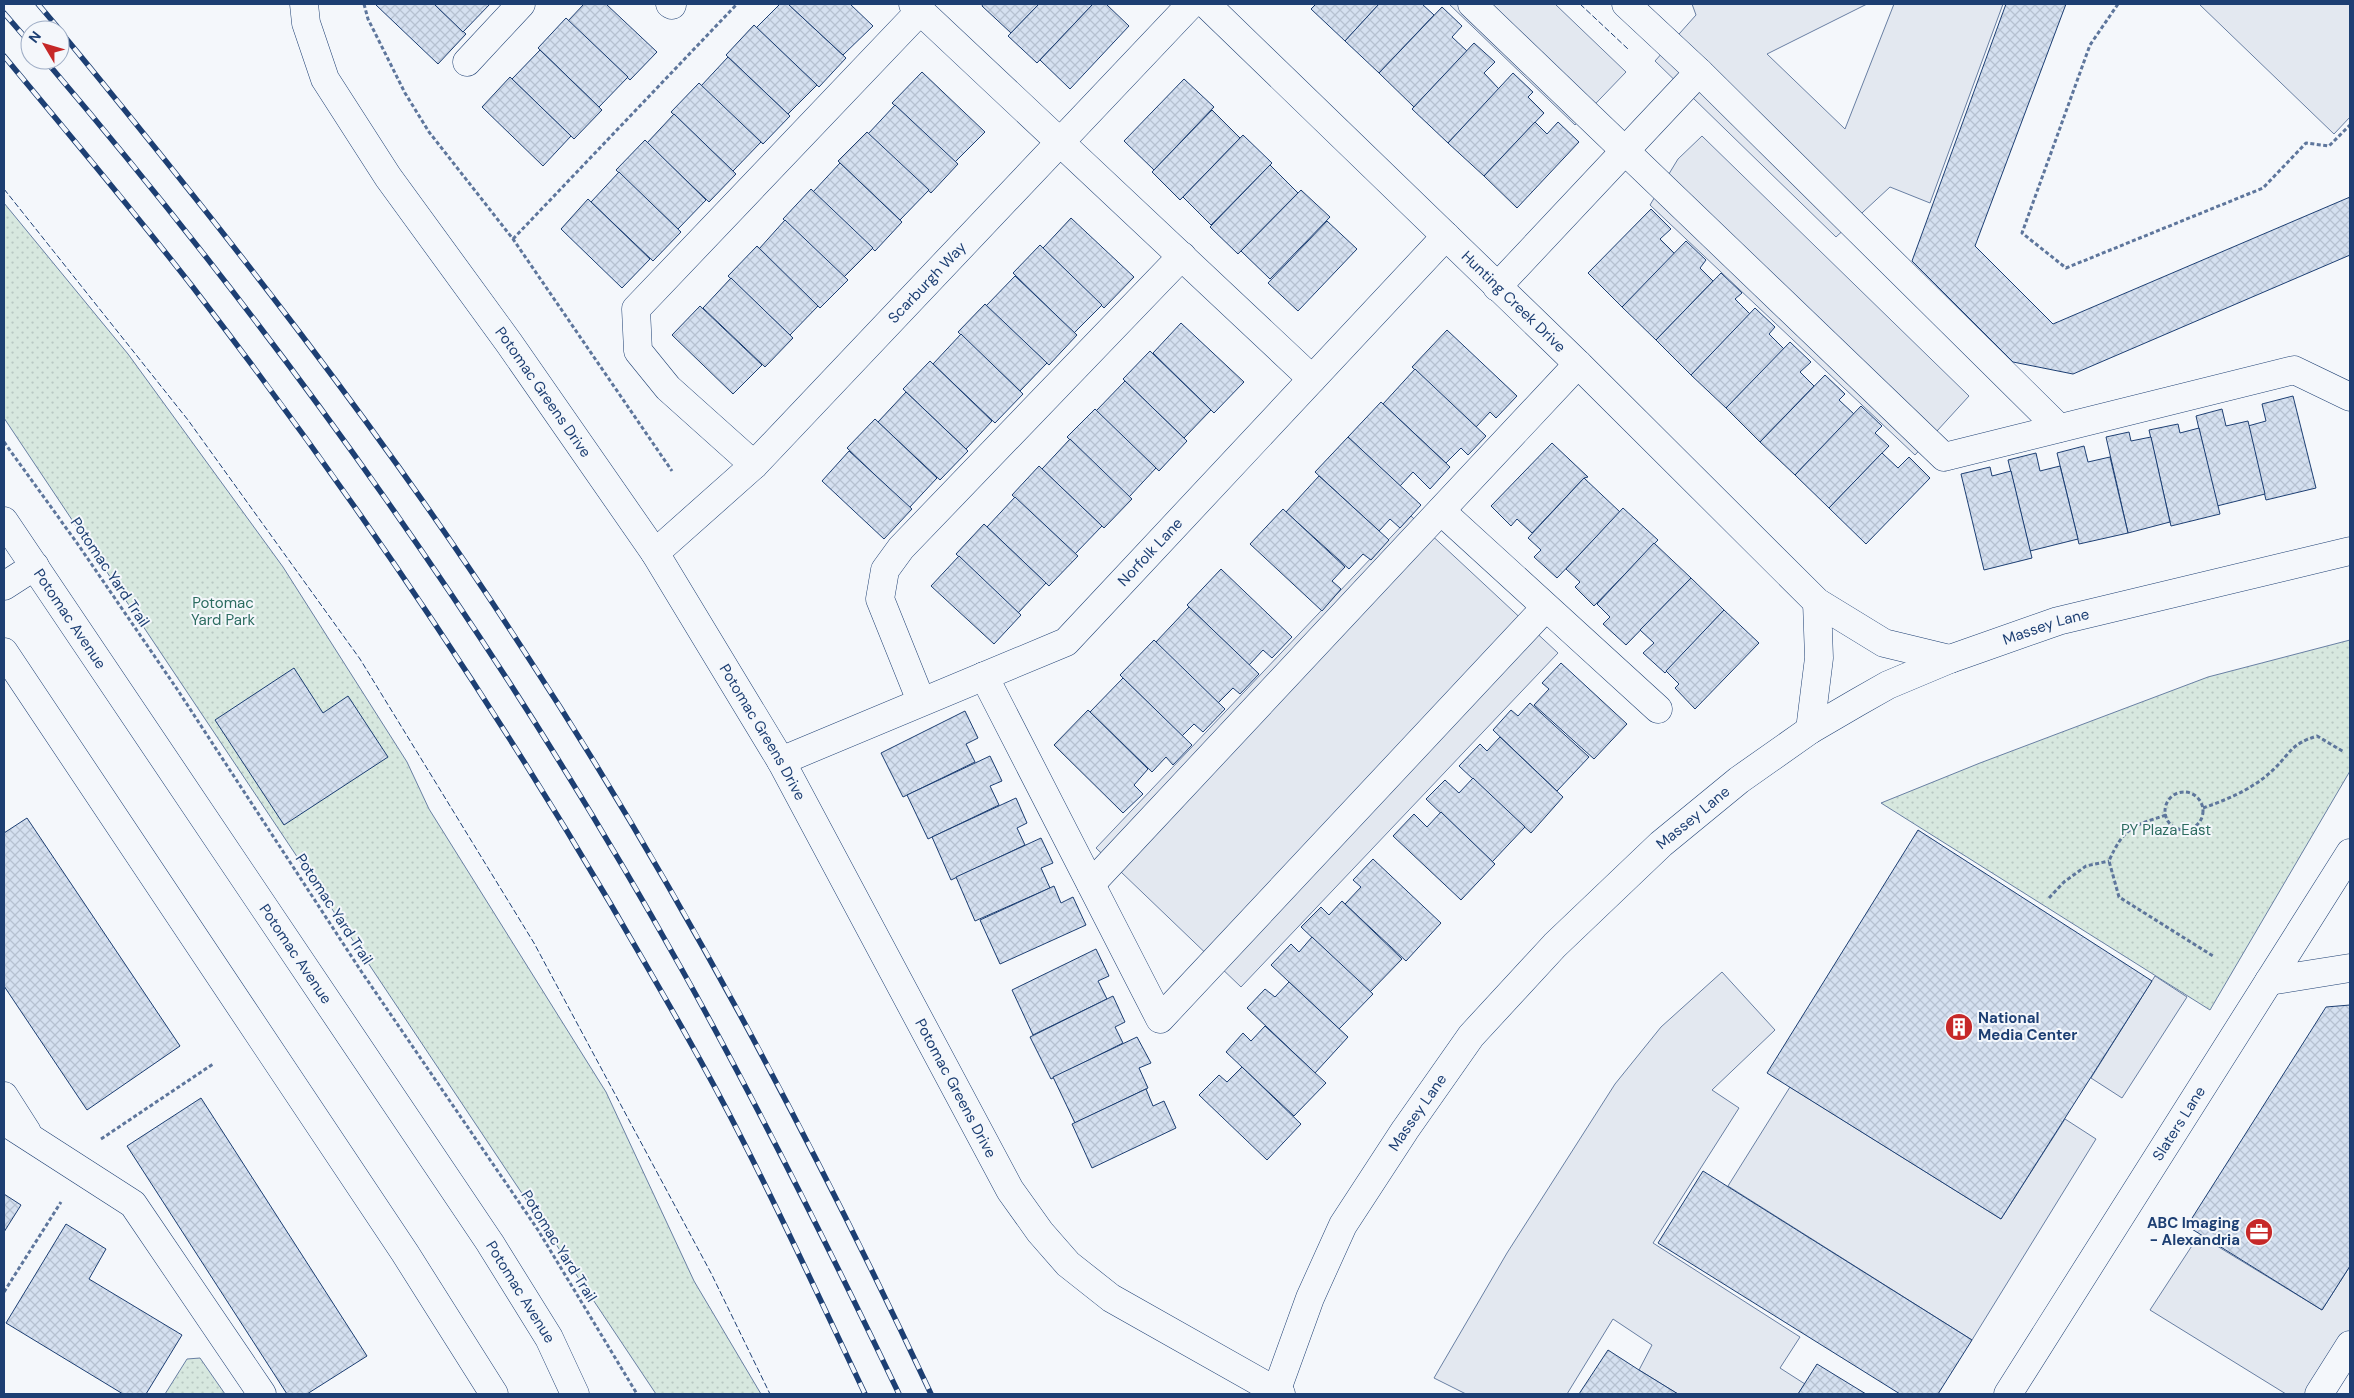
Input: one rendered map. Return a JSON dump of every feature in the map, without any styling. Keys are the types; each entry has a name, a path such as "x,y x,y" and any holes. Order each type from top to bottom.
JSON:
{"street":[{"name":"Potomac Greens Drive","path":"304,4 306,23 325,79 388,177 509,343 655,553 781,761 1010,1190 1040,1232 1068,1264 1111,1298 1279,1393"},
{"path":"467,62 521,4"},
{"name":"Scarburgh Way","path":"655,553 754,464 1191,4"},
{"name":"Hunting Creek Drive","path":"1206,4 1578,364 1817,602 1884,643 1950,659"},
{"path":"1472,4 1944,457 2294,370 2350,397"},
{"path":"1626,4 1700,72 2059,428"},
{"path":"754,464 668,388 638,351 636,309 916,7 1061,141 1312,379"},
{"path":"1497,287 1700,72"},
{"name":"Norfolk Lane","path":"781,761 1066,642 1446,236"},
{"path":"921,701 880,598 885,570 901,548 1182,256"},
{"path":"1091,884 1578,364"},
{"path":"1441,511 1658,710"},
{"name":"Potomac Avenue","path":"4,521 510,1274 549,1338 575,1394"},
{"name":"Massey Lane","path":"1279,1393 1310,1298 1343,1226 1405,1130 1471,1036 1555,945 1662,844 1739,780 1810,730 1888,685 1950,659 2058,621 2350,551"},
{"path":"4,586 35,566"},
{"path":"1810,730 1819,658 1817,602"},
{"path":"984,676 1160,1019 1545,608"},
{"path":"4,652 405,1253 494,1394"},
{"name":"Slaters Lane","path":"2008,1394 2350,853"},
{"path":"2269,981 2350,968"},
{"path":"4,1096 30,1137"},
{"path":"4,1121 133,1204 262,1394"},
{"path":"2319,1394 2350,1345"}],"path":[{"path":"364,4 368,19 405,93 429,132 513,239 672,471"},
{"path":"513,239 737,4"},
{"path":"2118,4 2090,45 2022,234 2066,268 2263,188 2306,143 2329,146 2350,125"},
{"name":"Potomac Yard Trail","path":"4,442 77,543 177,689 361,971 538,1230 637,1394"},
{"path":"2203,808 2230,799 2256,783 2275,768 2290,749 2303,740 2317,736 2344,752"},
{"path":"2179,793 2192,794 2201,802 2203,808 2201,820 2197,825 2186,830 2174,828 2166,815 2166,805 2169,800 2179,793"},
{"path":"2166,815 2132,826 2117,842 2109,861 2119,897 2213,956"},
{"path":"2049,898 2064,882 2086,866 2109,861"}],"green space":[{"name":"Potomac Yard Park","path":"4,203 128,354 283,567 407,762 429,809 606,1092 694,1281 761,1394 656,1394 4,418"},
{"name":"PY Plaza East","path":"2350,640 2350,771 2210,1010 1881,803 1980,763 2208,677"},
{"path":"200,1358 225,1394 165,1394 187,1359"}],"shaded area":[{"path":"1449,4 1555,4 1626,72 1575,125"},
{"path":"1692,4 1867,4 1767,54 1845,129 1894,4 2003,4 1930,203 1890,187 1836,237 1655,61 1696,15"},
{"path":"2199,4 2350,4 2350,117 2334,134"},
{"path":"1702,136 1969,396 1915,455 1650,205 1678,159"},
{"path":"1411,516 1558,653 1241,987 1096,848"},
{"path":"1722,972 1775,1030 1712,1090 1739,1108 1653,1243 1800,1337 1780,1368 1805,1384 1798,1394 1678,1394 1639,1370 1652,1345 1613,1319 1567,1394 1466,1394 1434,1378 1507,1253 1615,1084 1661,1027"},
{"path":"2155,976 2187,997 2122,1098 2091,1078"},
{"path":"1790,1087 2001,1219 2065,1119 2096,1139 1972,1340 1728,1186"},
{"path":"2199,1235 2322,1310 2350,1266 2350,1335 2312,1394 2286,1394 2150,1310"}],"building":[{"path":"377,4 434,4 466,34 438,64"},
{"path":"434,4 490,4 463,32"},
{"path":"584,4 606,4 657,52 630,80 568,21"},
{"path":"780,4 788,4 846,58 819,87 756,28"},
{"path":"788,4 850,4 873,26 843,55"},
{"path":"983,4 1039,4 1011,33 982,6"},
{"path":"1039,4 1093,4 1037,63 1008,36"},
{"path":"1093,4 1106,4 1129,26 1070,89 1040,60"},
{"path":"1316,4 1379,4 1345,41 1311,9"},
{"path":"1379,4 1422,4 1434,15 1379,73 1345,41"},
{"path":"2006,4 2066,4 1975,246 2053,324 2350,197 2350,255 2073,374 2013,362 1912,261"},
{"path":"1442,7 1462,26 1452,37 1467,51 1414,107 1379,73"},
{"path":"566,18 628,77 599,107 538,48"},
{"path":"754,25 817,85 788,114 726,55"},
{"path":"1474,43 1495,62 1484,73 1499,89 1448,143 1412,109"},
{"path":"540,50 602,110 574,139 512,79"},
{"path":"728,57 790,116 763,144 701,86"},
{"path":"922,72 985,132 955,162 892,103"},
{"path":"1513,73 1533,92 1528,97 1544,113 1484,176 1448,143"},
{"path":"510,77 571,136 543,166 482,107"},
{"path":"1184,79 1214,107 1154,170 1124,141"},
{"path":"699,83 761,142 733,171 671,112"},
{"path":"895,105 958,164 931,193 868,134"},
{"path":"1212,110 1240,138 1180,200 1152,172"},
{"path":"674,114 736,174 709,202 647,143"},
{"path":"1535,122 1547,134 1558,122 1579,142 1517,208 1484,176"},
{"path":"867,132 929,190 900,220 838,161"},
{"path":"1243,135 1272,163 1211,225 1183,197"},
{"path":"645,140 706,200 678,229 616,170"},
{"path":"840,163 902,222 875,251 813,192"},
{"path":"1270,165 1298,193 1238,254 1210,227"},
{"path":"619,172 681,232 653,261 591,202"},
{"path":"811,189 873,248 844,277 783,219"},
{"path":"1301,190 1330,217 1270,279 1241,251"},
{"path":"588,199 650,259 622,288 561,229"},
{"path":"1651,209 1671,229 1660,239 1675,254 1622,307 1588,273"},
{"path":"1071,218 1134,277 1104,308 1043,248"},
{"path":"785,220 848,280 820,308 759,249"},
{"path":"1327,221 1357,249 1298,311 1268,283"},
{"path":"1686,241 1706,260 1700,268 1713,281 1656,340 1622,307"},
{"path":"1040,245 1102,305 1074,333 1013,273"},
{"path":"757,246 818,306 790,335 728,276"},
{"path":"1721,273 1742,293 1735,299 1750,314 1691,375 1656,340"},
{"path":"1015,276 1077,335 1049,365 986,306"},
{"path":"731,278 793,338 765,367 703,308"},
{"path":"985,304 1047,363 1020,391 958,332"},
{"path":"700,306 762,365 733,394 672,335"},
{"path":"1755,308 1775,327 1769,334 1784,349 1726,408 1691,375"},
{"path":"1181,323 1244,382 1214,413 1153,353"},
{"path":"1447,330 1517,396 1496,418 1490,412 1476,427 1412,367"},
{"path":"961,334 1023,394 995,423 933,364"},
{"path":"1790,342 1811,362 1800,372 1814,386 1760,442 1726,408"},
{"path":"1150,351 1211,410 1184,438 1123,379"},
{"path":"930,361 992,421 966,449 903,389"},
{"path":"1415,369 1486,436 1468,455 1461,448 1446,463 1383,404"},
{"path":"1825,375 1845,394 1839,400 1854,414 1795,475 1760,442"},
{"path":"1125,381 1187,441 1159,471 1096,411"},
{"path":"906,392 968,451 940,480 878,422"},
{"path":"2293,396 2316,488 2266,500 2248,426 2266,421 2262,404"},
{"path":"1381,402 1450,467 1430,489 1413,472 1400,486 1348,437"},
{"path":"1861,406 1882,426 1875,433 1889,446 1829,508 1795,475"},
{"path":"1095,409 1156,468 1129,497 1067,437"},
{"path":"2222,409 2226,426 2248,421 2265,494 2217,506 2196,416"},
{"path":"875,419 937,478 909,508 847,448"},
{"path":"2178,424 2180,433 2199,428 2220,514 2171,526 2149,430"},
{"path":"2129,432 2131,441 2151,437 2170,522 2128,533 2106,437"},
{"path":"1348,437 1421,505 1400,528 1390,519 1379,531 1315,472"},
{"path":"1070,439 1132,499 1104,528 1042,469"},
{"path":"1552,443 1588,477 1584,478 1532,533 1517,519 1511,526 1491,506"},
{"path":"2084,446 2088,462 2110,457 2128,533 2079,544 2057,453"},
{"path":"849,451 912,509 884,539 822,481"},
{"path":"1882,453 1898,468 1909,457 1930,478 1866,544 1829,508"},
{"path":"2036,453 2040,471 2060,466 2078,539 2030,551 2008,460"},
{"path":"1039,466 1102,526 1075,554 1012,495"},
{"path":"1990,467 1992,476 2011,471 2032,558 1984,570 1961,474"},
{"path":"1319,476 1389,540 1371,560 1363,554 1349,569 1286,512"},
{"path":"1584,478 1620,512 1557,578 1534,557 1541,550 1528,538"},
{"path":"1015,497 1078,556 1049,586 987,527"},
{"path":"1623,508 1658,540 1594,606 1575,587 1580,582 1566,569"},
{"path":"1283,509 1345,567 1332,581 1341,589 1322,611 1250,544"},
{"path":"984,524 1046,583 1018,613 956,554"},
{"path":"1654,543 1691,578 1626,645 1603,624 1610,617 1597,604"},
{"path":"959,556 1021,615 994,644 931,586"},
{"path":"1221,569 1292,637 1272,658 1263,650 1249,665 1187,605"},
{"path":"1691,578 1724,610 1665,673 1643,653 1654,643 1640,630"},
{"path":"1189,607 1259,674 1240,694 1233,688 1218,703 1155,643"},
{"path":"1724,610 1759,643 1695,709 1675,688 1679,684 1666,671"},
{"path":"1154,640 1225,709 1203,732 1194,724 1182,736 1120,675"},
{"path":"1561,663 1627,724 1594,759 1534,705 1549,689 1542,683"},
{"path":"294,668 323,713 348,696 388,757 284,825 215,720"},
{"path":"1123,678 1192,745 1173,765 1166,757 1152,772 1090,712"},
{"path":"1530,703 1589,757 1557,791 1493,730 1511,710 1518,716"},
{"path":"1088,710 1148,769 1134,785 1143,794 1123,813 1054,745"},
{"path":"965,711 978,738 966,744 975,762 903,797 881,753"},
{"path":"1500,737 1563,797 1531,833 1459,766 1480,744 1487,751"},
{"path":"990,756 1002,781 990,786 999,805 928,839 907,795"},
{"path":"1473,778 1525,827 1492,862 1426,799 1445,780 1459,793"},
{"path":"1016,798 1027,823 1017,828 1025,845 951,880 932,837"},
{"path":"1441,812 1495,864 1461,900 1393,836 1414,814 1427,827"},
{"path":"27,818 180,1046 87,1110 4,986 4,833"},
{"name":"National Media Center","path":"1918,830 2152,981 2001,1219 1767,1073"},
{"path":"1041,838 1053,863 1041,868 1050,888 975,921 956,877"},
{"path":"1373,859 1441,923 1406,961 1345,904 1361,887 1353,880"},
{"path":"1054,886 1061,903 1073,897 1086,925 1000,964 980,920"},
{"path":"1342,901 1402,959 1370,992 1301,927 1321,907 1329,915"},
{"path":"1312,937 1373,994 1339,1029 1271,965 1291,944 1299,952"},
{"path":"1096,949 1109,976 1098,981 1107,999 1033,1035 1012,990"},
{"path":"1289,982 1348,1037 1315,1073 1247,1008 1265,989 1275,997"},
{"path":"1113,996 1125,1022 1115,1027 1123,1043 1051,1079 1030,1037"},
{"path":"2350,1005 2350,1266 2322,1310 2187,1226 2326,1007"},
{"path":"1265,1026 1326,1083 1294,1116 1226,1052 1243,1033 1251,1041"},
{"path":"1137,1037 1151,1063 1139,1068 1148,1088 1075,1123 1053,1077"},
{"path":"1242,1067 1301,1124 1267,1160 1199,1095 1219,1075 1227,1082"},
{"path":"1146,1089 1153,1106 1164,1101 1176,1128 1092,1168 1072,1124"},
{"path":"201,1098 367,1356 307,1394 287,1394 127,1146"},
{"path":"1703,1171 1972,1340 1938,1394 1900,1394 1658,1243"},
{"path":"4,1194 21,1205 4,1232"},
{"path":"66,1224 106,1249 89,1279 182,1335 146,1394 123,1394 6,1323"},
{"path":"1608,1350 1639,1370 1678,1394 1579,1394"},
{"path":"1817,1364 1866,1394 1798,1394"}],"railway":[{"path":"38,4 52,20"},
{"path":"4,13 20,31"},
{"path":"70,43 242,257 359,412 471,570 581,740 636,831 741,1015 839,1203 931,1394"},
{"path":"4,56 192,286 304,435 411,588 513,744 610,903 711,1081 775,1204 865,1394"},
{"path":"53,70 220,274 304,385 464,613 540,730 612,848 710,1020 793,1179 899,1394"}],"fence":[{"path":"1580,4 1628,49"},
{"path":"4,189 188,420 360,659 534,943 711,1273 770,1394"}],"place":[{"name":"National Media Center","path":"1959,1027"},
{"name":"ABC Imaging - Alexandria","path":"2259,1232"}]}
